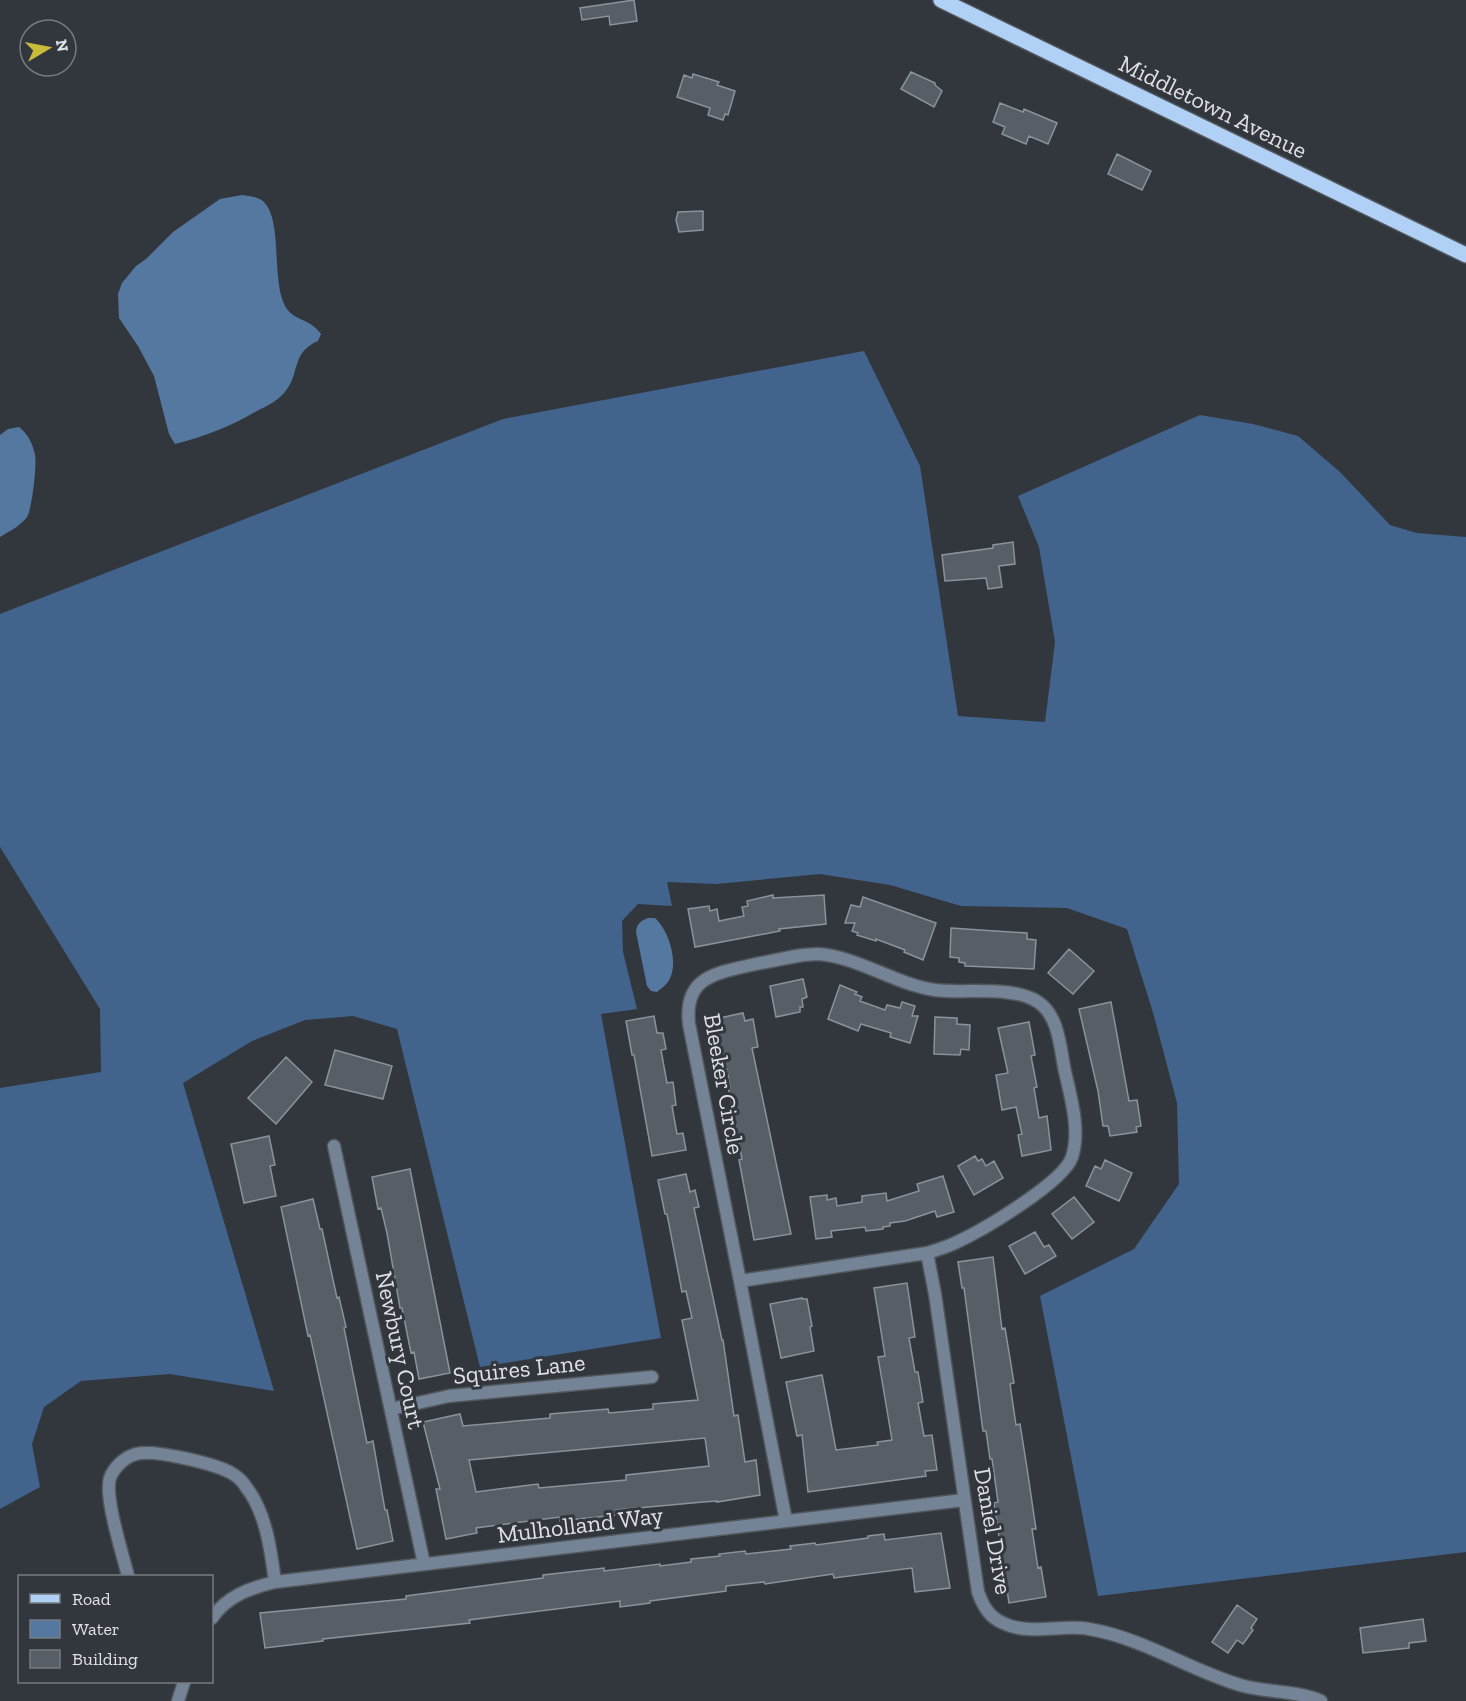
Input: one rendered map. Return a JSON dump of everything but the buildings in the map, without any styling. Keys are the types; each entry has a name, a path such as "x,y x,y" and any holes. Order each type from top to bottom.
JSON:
{"main road":[{"name":"Middletown Avenue","path":"941,0 1466,255"}],"street":[{"name":"Bleeker Circle","path":"740,1281 927,1253 954,1244 979,1230 1041,1191 1059,1176 1068,1167 1075,1145 1074,1122 1055,1024 1045,1008 1036,1000 1005,993 932,990 859,963 830,955 804,955 711,975 697,986 692,994 689,1005 689,1024 786,1521"},
{"name":"Newbury Court","path":"334,1146 424,1564"},
{"name":"Daniel Drive","path":"927,1253 935,1294 978,1592 990,1615 1014,1627 1087,1628 1109,1633 1135,1641 1235,1683 1302,1694 1321,1701"},
{"name":"Squires Lane","path":"391,1409 449,1396 652,1377"},
{"path":"128,1575 110,1501 109,1487 114,1470 121,1462 129,1457 146,1453 220,1467 236,1475 257,1503 270,1550 275,1582"},
{"name":"Mulholland Way","path":"213,1617 225,1603 239,1594 275,1582 964,1500"},
{"path":"178,1701 184,1683"}],"shaded area":[{"path":"864,351 920,466 958,716 1045,722 1055,642 1039,547 1018,496 1200,415 1253,424 1298,436 1340,472 1390,525 1417,533 1466,537 1466,1552 1098,1596 1040,1296 1134,1249 1179,1184 1177,1103 1154,1016 1127,929 1067,908 961,906 890,885 820,874 716,884 667,882 672,906 638,904 622,921 623,952 637,1009 601,1014 661,1338 480,1367 397,1029 353,1016 305,1020 252,1041 183,1083 274,1391 170,1374 81,1381 44,1407 32,1444 40,1487 0,1509 0,1088 101,1072 100,1009 0,847 0,614 503,419"}],"water":[{"path":"242,195 262,200 270,211 275,237 278,281 285,306 288,311 312,325 321,334 318,341 303,352 293,379 278,398 227,426 175,444 169,434 154,376 138,346 119,318 118,294 122,283 136,266 173,232 220,199"},
{"path":"19,427 30,440 35,455 32,497 27,517 18,526 0,537 0,435 8,429"},
{"path":"648,918 655,918 665,931 673,957 668,982 657,992 651,991 647,986 636,932 639,923"}]}
